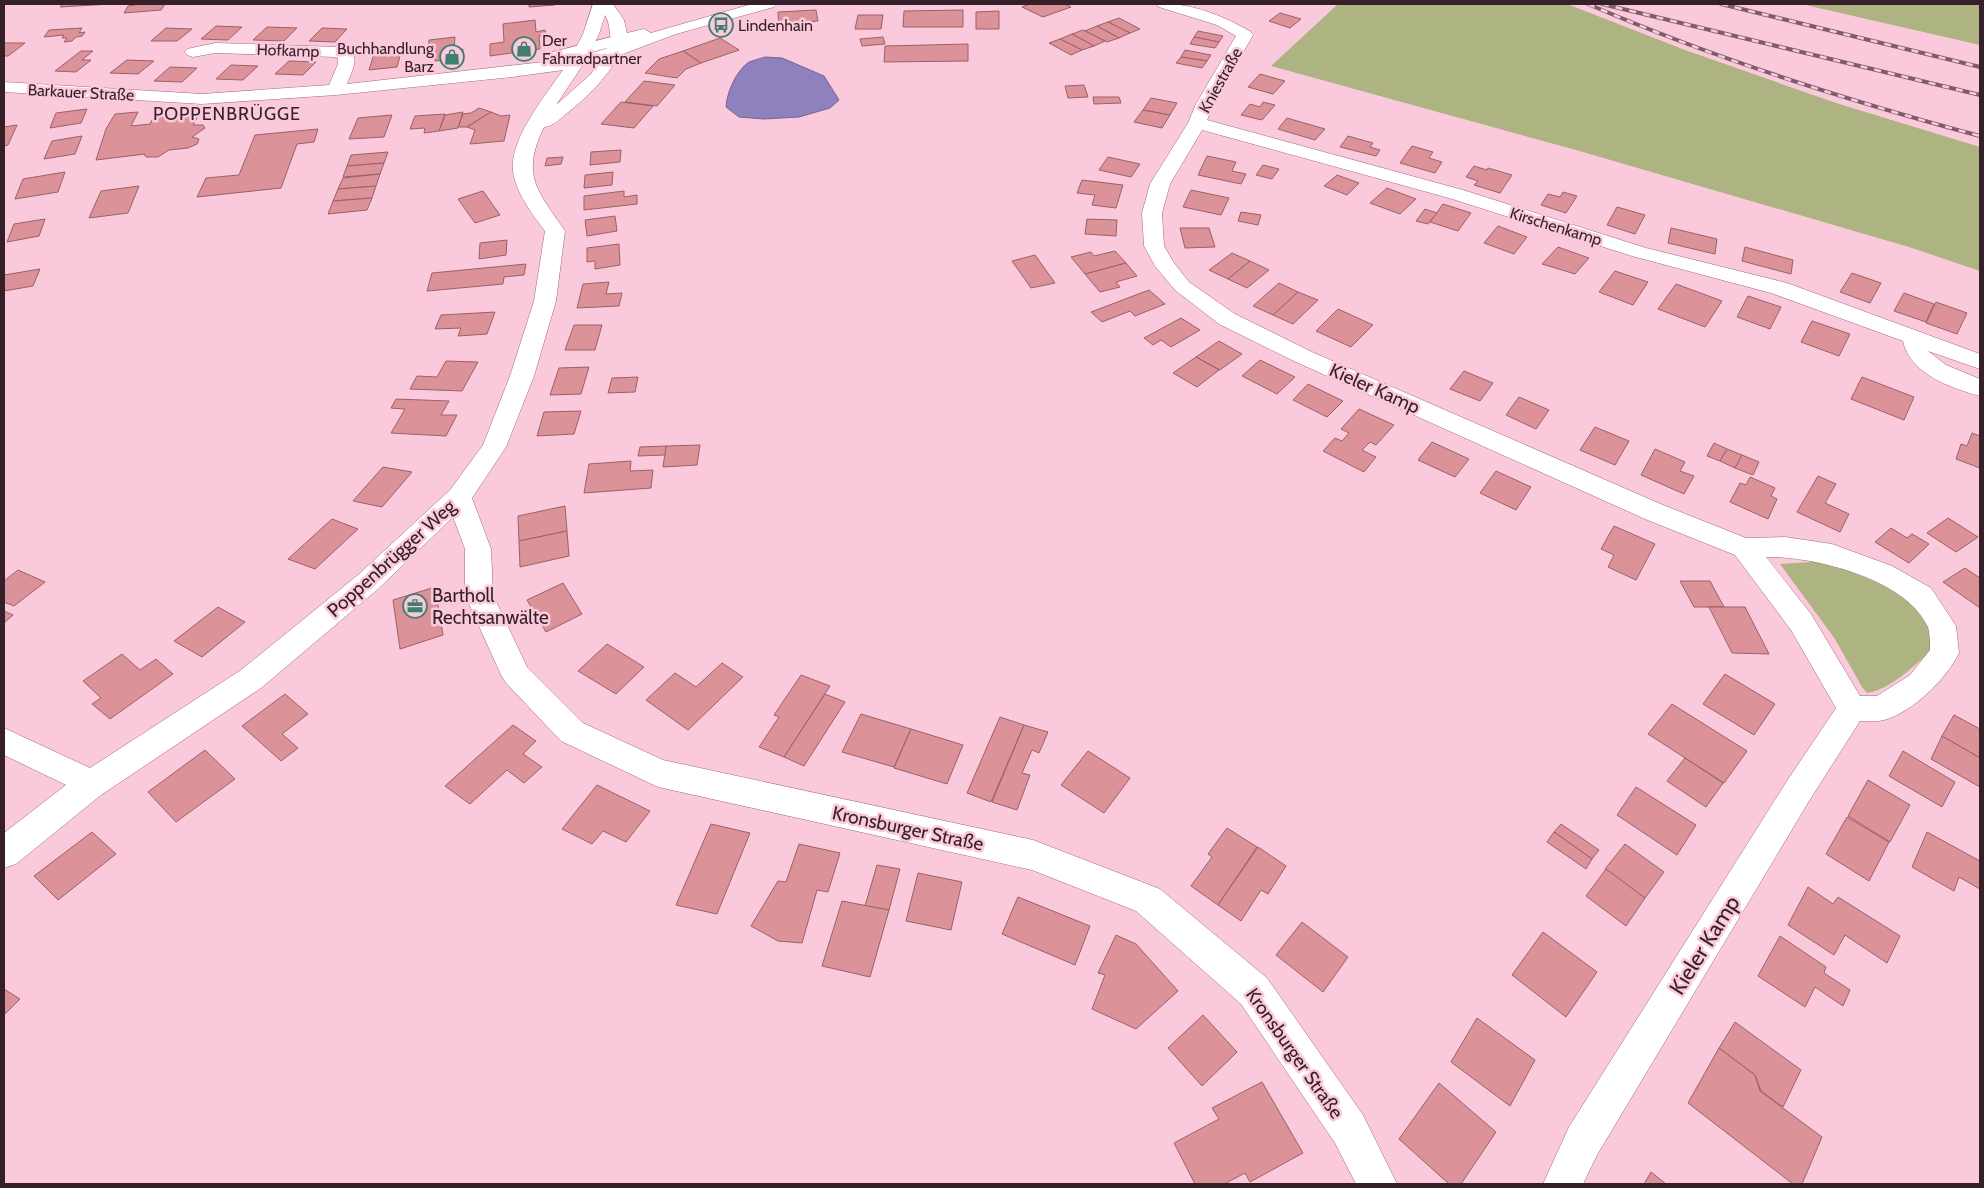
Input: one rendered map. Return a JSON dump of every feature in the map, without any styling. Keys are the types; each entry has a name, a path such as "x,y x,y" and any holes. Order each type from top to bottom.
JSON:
{"street":[{"path":"533,133 584,92 598,78 616,46 618,22 614,13 602,4"},
{"name":"Poppenbrügger Weg","path":"4,853 90,785 251,679 368,582 459,498 494,447 522,376 545,301 555,231 533,199 522,172 526,147 538,118 580,56 599,16 602,4"},
{"name":"Barkauer Straße","path":"7,90 202,99 336,90 488,72 512,72 580,56 769,4"},
{"name":"Kniestraße","path":"1164,4 1223,22 1245,35 1205,104 1197,123"},
{"name":"Hofkamp","path":"193,52 215,48 338,52 346,55 346,64 336,90"},
{"name":"Kirschenkamp","path":"1197,123 1456,194 1640,252 1779,288 1980,362"},
{"name":"Kieler Kamp","path":"1197,123 1160,184 1152,213 1154,246 1165,266 1182,286 1226,319 1304,357 1654,512 1744,548 1785,547 1832,554 1882,573 1920,596 1942,626 1945,653 1920,684 1882,708 1852,709 1798,791 1583,1142 1563,1184"},
{"path":"1913,338 1914,348 1928,365 1949,376 1980,388"},
{"name":"Kronsburger Straße","path":"459,498 478,549 479,595 516,675 572,732 658,773 1033,855 1148,900 1254,991 1349,1129 1376,1184"},
{"path":"1744,548 1801,622 1852,709"},
{"path":"4,741 73,773 90,785"}],"green space":[{"path":"1338,4 1567,4 1685,50 1836,103 1980,147 1980,271 1909,247 1576,150 1271,66"},
{"path":"1802,4 1980,4 1980,45 1810,6"},
{"path":"1828,561 1887,587 1912,603 1931,630 1933,649 1894,682 1876,691 1867,693 1862,687 1835,639 1780,564"}],"shaded area":[{"path":"765,57 782,58 824,76 839,100 830,108 799,117 764,119 739,117 726,107 733,82 749,62"}],"building":[{"path":"63,4 111,4 60,7"},
{"path":"165,4 161,10 124,13 128,6"},
{"path":"529,4 555,4 555,5 529,7"},
{"path":"1030,4 1065,4 1071,7 1043,17 1022,7"},
{"path":"816,10 818,21 805,22 806,29 779,31 778,12"},
{"path":"963,10 963,27 903,27 904,11"},
{"path":"999,11 999,29 976,29 976,12"},
{"path":"1280,13 1301,19 1290,28 1269,21"},
{"path":"858,15 883,15 881,29 855,29"},
{"path":"1119,18 1140,29 1130,33 1108,22"},
{"path":"535,20 536,32 545,30 546,35 539,36 540,49 490,56 490,44 504,42 503,24"},
{"path":"1108,22 1130,33 1119,38 1097,26"},
{"path":"216,26 242,27 228,40 201,39"},
{"path":"1097,26 1119,38 1107,42 1085,31"},
{"path":"267,27 297,28 284,41 253,40"},
{"path":"82,28 79,33 85,32 82,36 76,37 72,41 64,42 67,38 62,38 64,35 44,37 49,30"},
{"path":"166,28 192,29 177,41 151,41"},
{"path":"322,28 347,29 335,42 309,41"},
{"path":"1083,30 1105,41 1094,46 1072,34"},
{"path":"1198,31 1223,36 1219,42 1194,37"},
{"path":"1072,34 1094,46 1082,50 1060,39"},
{"path":"455,37 454,50 463,49 463,58 435,61 435,57 428,58 429,40"},
{"path":"883,37 885,44 862,46 860,39"},
{"path":"1194,37 1219,42 1215,48 1190,44"},
{"path":"720,38 739,50 701,63 683,51"},
{"path":"1060,39 1082,50 1071,55 1049,43"},
{"path":"4,43 25,43 8,56 4,56"},
{"path":"968,44 968,61 884,62 885,46"},
{"path":"390,49 389,53 401,52 397,67 369,70 375,51"},
{"path":"1185,50 1211,55 1207,61 1181,57"},
{"path":"81,51 93,51 82,60 91,60 76,72 55,71"},
{"path":"683,51 701,63 686,69 677,78 645,73 659,59"},
{"path":"1181,57 1207,61 1202,68 1176,63"},
{"path":"127,60 154,61 138,74 110,73"},
{"path":"289,61 316,62 303,75 275,74"},
{"path":"231,65 258,66 243,80 216,79"},
{"path":"170,67 197,68 182,82 154,81"},
{"path":"1260,74 1285,81 1273,94 1248,87"},
{"path":"644,81 675,85 657,106 625,102"},
{"path":"1084,85 1088,97 1068,98 1065,86"},
{"path":"1093,97 1119,97 1121,103 1094,104"},
{"path":"1151,98 1177,103 1170,115 1143,110"},
{"path":"621,102 653,106 634,128 601,124"},
{"path":"1263,102 1275,105 1262,120 1241,115 1250,104 1260,107"},
{"path":"479,108 491,112 467,127 458,127 463,114 471,113"},
{"path":"87,109 81,123 50,128 56,113"},
{"path":"1143,110 1170,115 1162,128 1134,122"},
{"path":"138,112 131,126 150,124 153,118 169,116 167,119 194,113 198,116 193,125 203,125 205,128 192,137 199,139 197,144 188,148 169,150 158,157 147,157 145,154 96,160 106,129 115,114"},
{"path":"463,112 458,128 439,131 445,115"},
{"path":"491,112 501,116 510,115 504,141 470,144 475,130 467,127"},
{"path":"445,114 439,131 424,133 425,128 410,129 415,116"},
{"path":"392,115 384,137 349,139 358,118"},
{"path":"1287,118 1325,129 1315,140 1278,129"},
{"path":"17,125 8,145 4,146 4,127"},
{"path":"318,129 314,142 297,144 281,188 197,197 206,178 239,175 255,135"},
{"path":"82,136 75,154 44,159 52,141"},
{"path":"1348,136 1373,143 1370,147 1380,150 1376,156 1340,147"},
{"path":"1412,146 1433,152 1429,158 1442,162 1435,173 1400,163"},
{"path":"621,150 620,162 590,165 591,152"},
{"path":"388,152 384,163 347,166 351,155"},
{"path":"1207,156 1236,162 1232,171 1246,174 1241,184 1198,175"},
{"path":"563,157 561,164 545,166 547,158"},
{"path":"1108,157 1140,164 1131,177 1099,170"},
{"path":"384,163 380,174 343,177 347,166"},
{"path":"1263,165 1279,169 1272,179 1256,175"},
{"path":"1474,166 1512,175 1500,193 1474,185 1478,181 1466,177"},
{"path":"65,172 58,192 15,199 23,179"},
{"path":"613,172 612,185 584,188 585,175"},
{"path":"380,174 376,186 338,189 343,178"},
{"path":"1337,175 1359,183 1347,195 1324,186"},
{"path":"1082,180 1123,185 1116,208 1092,205 1095,195 1077,193"},
{"path":"139,186 128,213 89,218 101,191"},
{"path":"376,186 372,198 333,201 338,189"},
{"path":"1387,188 1416,199 1400,214 1370,203"},
{"path":"1191,190 1229,198 1221,215 1183,207"},
{"path":"483,191 500,215 475,223 458,199"},
{"path":"624,191 624,197 637,195 637,204 584,210 584,196"},
{"path":"1563,192 1577,196 1566,213 1541,205 1548,194 1560,197"},
{"path":"372,198 367,210 328,214 333,201"},
{"path":"1443,204 1471,213 1458,231 1430,222"},
{"path":"1617,207 1645,215 1635,234 1607,225"},
{"path":"1425,209 1437,213 1428,224 1416,221"},
{"path":"1241,212 1261,215 1258,225 1238,221"},
{"path":"615,216 617,231 587,236 585,220"},
{"path":"45,219 39,236 7,242 14,224"},
{"path":"1087,219 1117,220 1116,236 1085,234"},
{"path":"1498,226 1527,237 1514,254 1484,243"},
{"path":"1180,228 1209,228 1215,247 1185,248"},
{"path":"1671,228 1717,239 1715,254 1668,243"},
{"path":"507,240 506,255 479,259 480,243"},
{"path":"619,244 620,265 595,269 595,261 587,262 587,248"},
{"path":"1558,247 1589,258 1575,274 1542,264"},
{"path":"1745,247 1793,260 1791,274 1742,261"},
{"path":"1115,251 1126,263 1085,274 1071,257 1091,252 1094,256"},
{"path":"1232,253 1250,261 1228,279 1209,270"},
{"path":"1035,255 1055,283 1031,288 1012,261"},
{"path":"1250,261 1269,270 1247,288 1228,279"},
{"path":"1126,263 1137,276 1116,282 1120,287 1100,292 1085,274"},
{"path":"526,264 524,275 504,277 503,284 427,291 432,273"},
{"path":"40,269 33,286 4,291 4,275"},
{"path":"1615,271 1648,282 1633,305 1599,292"},
{"path":"1852,273 1881,283 1870,303 1840,292"},
{"path":"609,282 606,294 622,293 619,306 577,308 583,284"},
{"path":"1279,283 1298,292 1273,315 1253,306"},
{"path":"1676,284 1722,301 1705,327 1658,309"},
{"path":"1149,290 1165,304 1135,316 1130,311 1102,322 1091,312"},
{"path":"1298,292 1318,300 1293,324 1273,315"},
{"path":"1904,293 1934,304 1926,322 1894,311"},
{"path":"1748,296 1781,307 1770,329 1737,317"},
{"path":"1936,302 1967,313 1957,334 1926,323"},
{"path":"1338,309 1373,325 1351,347 1316,331"},
{"path":"495,312 487,334 458,336 461,328 435,329 441,315"},
{"path":"1181,318 1200,330 1171,347 1161,340 1153,345 1144,338"},
{"path":"1812,321 1850,334 1839,356 1801,342"},
{"path":"574,325 602,325 595,350 565,350"},
{"path":"1219,341 1242,354 1220,370 1196,357"},
{"path":"1196,357 1219,370 1197,387 1173,373"},
{"path":"1260,360 1295,377 1277,394 1242,376"},
{"path":"446,361 478,362 462,391 410,389 417,376 437,377"},
{"path":"589,367 581,394 550,395 559,368"},
{"path":"1464,371 1493,383 1480,401 1450,389"},
{"path":"638,377 635,392 608,393 612,378"},
{"path":"1862,377 1914,397 1904,420 1851,399"},
{"path":"1308,384 1343,401 1327,417 1293,400"},
{"path":"1519,397 1549,410 1536,429 1506,415"},
{"path":"396,399 449,401 441,415 457,415 446,436 391,433 405,409 391,408"},
{"path":"1359,409 1394,425 1376,445 1370,442 1362,450 1376,457 1364,472 1323,451 1335,438 1342,441 1349,433 1341,429"},
{"path":"581,411 574,434 537,436 544,412"},
{"path":"1595,427 1629,441 1615,465 1580,450"},
{"path":"1972,433 1980,436 1980,468 1956,459 1961,444 1967,446"},
{"path":"1432,442 1469,459 1455,477 1418,460"},
{"path":"1714,443 1727,449 1720,461 1707,456"},
{"path":"700,445 697,465 663,467 666,446"},
{"path":"666,446 665,455 638,456 640,447"},
{"path":"1655,449 1685,462 1680,471 1694,476 1684,494 1641,475"},
{"path":"1727,449 1742,455 1735,468 1720,461"},
{"path":"1742,455 1759,462 1753,475 1735,468"},
{"path":"631,461 630,471 653,470 651,488 584,493 589,464"},
{"path":"383,467 412,472 382,507 353,501"},
{"path":"1496,471 1531,487 1516,510 1480,493"},
{"path":"1818,476 1836,484 1825,503 1849,514 1840,532 1797,512"},
{"path":"1750,477 1775,488 1771,496 1777,499 1768,519 1730,502 1740,483 1746,485"},
{"path":"565,506 567,531 519,541 518,516"},
{"path":"1948,518 1978,537 1956,552 1927,533"},
{"path":"332,519 358,529 315,569 288,559"},
{"path":"1614,526 1655,544 1636,580 1608,567 1614,555 1601,549"},
{"path":"1891,528 1907,538 1912,534 1929,544 1909,563 1875,542"},
{"path":"567,531 569,556 520,567 519,541"},
{"path":"1965,568 1980,578 1980,608 1943,582"},
{"path":"18,570 45,582 14,606 4,602 4,581"},
{"path":"1680,581 1710,581 1724,607 1694,607"},
{"path":"563,583 582,614 546,632 527,600"},
{"path":"435,587 443,635 400,649 393,600"},
{"path":"218,607 245,622 202,657 174,641"},
{"path":"1709,607 1745,607 1769,654 1732,653"},
{"path":"4,611 13,615 4,623"},
{"path":"607,644 644,667 616,694 578,671"},
{"path":"122,654 140,670 156,659 173,674 110,719 92,704 101,698 83,681"},
{"path":"722,663 743,677 688,730 646,700 675,673 696,687"},
{"path":"1725,674 1775,704 1754,735 1703,704"},
{"path":"801,675 830,686 784,757 759,747 779,717 774,715"},
{"path":"285,694 308,714 282,734 298,748 281,761 242,726"},
{"path":"825,694 845,702 804,766 784,757"},
{"path":"1672,704 1747,751 1724,783 1648,734"},
{"path":"861,714 911,729 894,767 842,752"},
{"path":"1954,715 1980,729 1980,758 1942,736"},
{"path":"1000,717 1024,725 991,802 967,793"},
{"path":"513,725 536,741 523,754 542,767 524,783 507,770 470,804 445,786"},
{"path":"1024,725 1048,732 1039,753 1032,750 1022,773 1030,775 1017,810 992,802"},
{"path":"911,729 963,745 947,784 894,768"},
{"path":"1942,736 1980,758 1980,787 1931,759"},
{"path":"205,750 235,779 176,822 148,792"},
{"path":"1088,751 1130,778 1104,813 1061,785"},
{"path":"1903,751 1955,782 1942,807 1889,776"},
{"path":"1685,758 1723,783 1706,807 1667,781"},
{"path":"1868,780 1910,805 1890,842 1848,816"},
{"path":"597,785 650,811 626,842 603,831 592,844 562,829"},
{"path":"1636,787 1696,825 1677,855 1617,815"},
{"path":"1847,817 1889,842 1869,881 1826,854"},
{"path":"711,824 750,833 717,914 676,905"},
{"path":"1561,824 1599,850 1592,859 1554,832"},
{"path":"1227,828 1257,847 1218,905 1191,886 1212,857 1208,854"},
{"path":"92,832 116,854 58,900 34,876"},
{"path":"1554,832 1592,859 1586,869 1547,842"},
{"path":"1927,832 1980,861 1980,889 1959,877 1954,891 1912,867"},
{"path":"799,844 840,853 828,892 817,890 802,943 778,941 751,926 778,881 786,882"},
{"path":"1625,844 1664,872 1645,898 1605,869"},
{"path":"1258,847 1286,866 1268,894 1261,890 1241,921 1218,905"},
{"path":"877,865 900,869 889,910 865,906"},
{"path":"1606,869 1645,898 1626,926 1586,896"},
{"path":"918,873 962,882 951,930 906,921"},
{"path":"1808,887 1833,904 1838,897 1900,936 1887,963 1845,935 1834,955 1788,925"},
{"path":"1018,897 1090,926 1075,965 1002,934"},
{"path":"842,901 889,910 870,977 822,966"},
{"path":"1302,922 1348,957 1323,992 1276,955"},
{"path":"1543,932 1597,972 1566,1017 1512,975"},
{"path":"1116,935 1136,944 1178,991 1136,1029 1092,1009 1105,975 1098,973"},
{"path":"1780,936 1826,967 1824,973 1850,990 1843,1006 1815,987 1805,1007 1758,976"},
{"path":"4,989 20,999 4,1015"},
{"path":"1203,1015 1237,1052 1202,1086 1168,1048"},
{"path":"1477,1018 1535,1060 1510,1106 1451,1062"},
{"path":"1735,1022 1801,1070 1783,1107 1761,1091 1755,1075 1719,1048"},
{"path":"1719,1048 1755,1075 1760,1091 1822,1137 1802,1184 1793,1184 1688,1103"},
{"path":"1262,1082 1303,1153 1250,1182 1245,1173 1224,1184 1195,1184 1174,1143 1219,1119 1212,1108"},
{"path":"1439,1083 1496,1132 1461,1184 1449,1184 1399,1139"},
{"path":"1651,1172 1666,1184 1644,1184"}],"railway":[{"path":"1588,4 1684,43 1781,77 1880,108 1980,136"},
{"path":"1602,4 1980,95"},
{"path":"1721,4 1980,67"}],"place":[{"name":"Lindenhain","path":"721,25"},
{"name":"Der Fahrradpartner","path":"524,49"},
{"name":"Buchhandlung Barz","path":"452,57"},
{"name":"Bartholl Rechtsanwälte","path":"415,606"}],"district":[{"name":"POPPENBRÜGGE","path":"227,114"}]}
